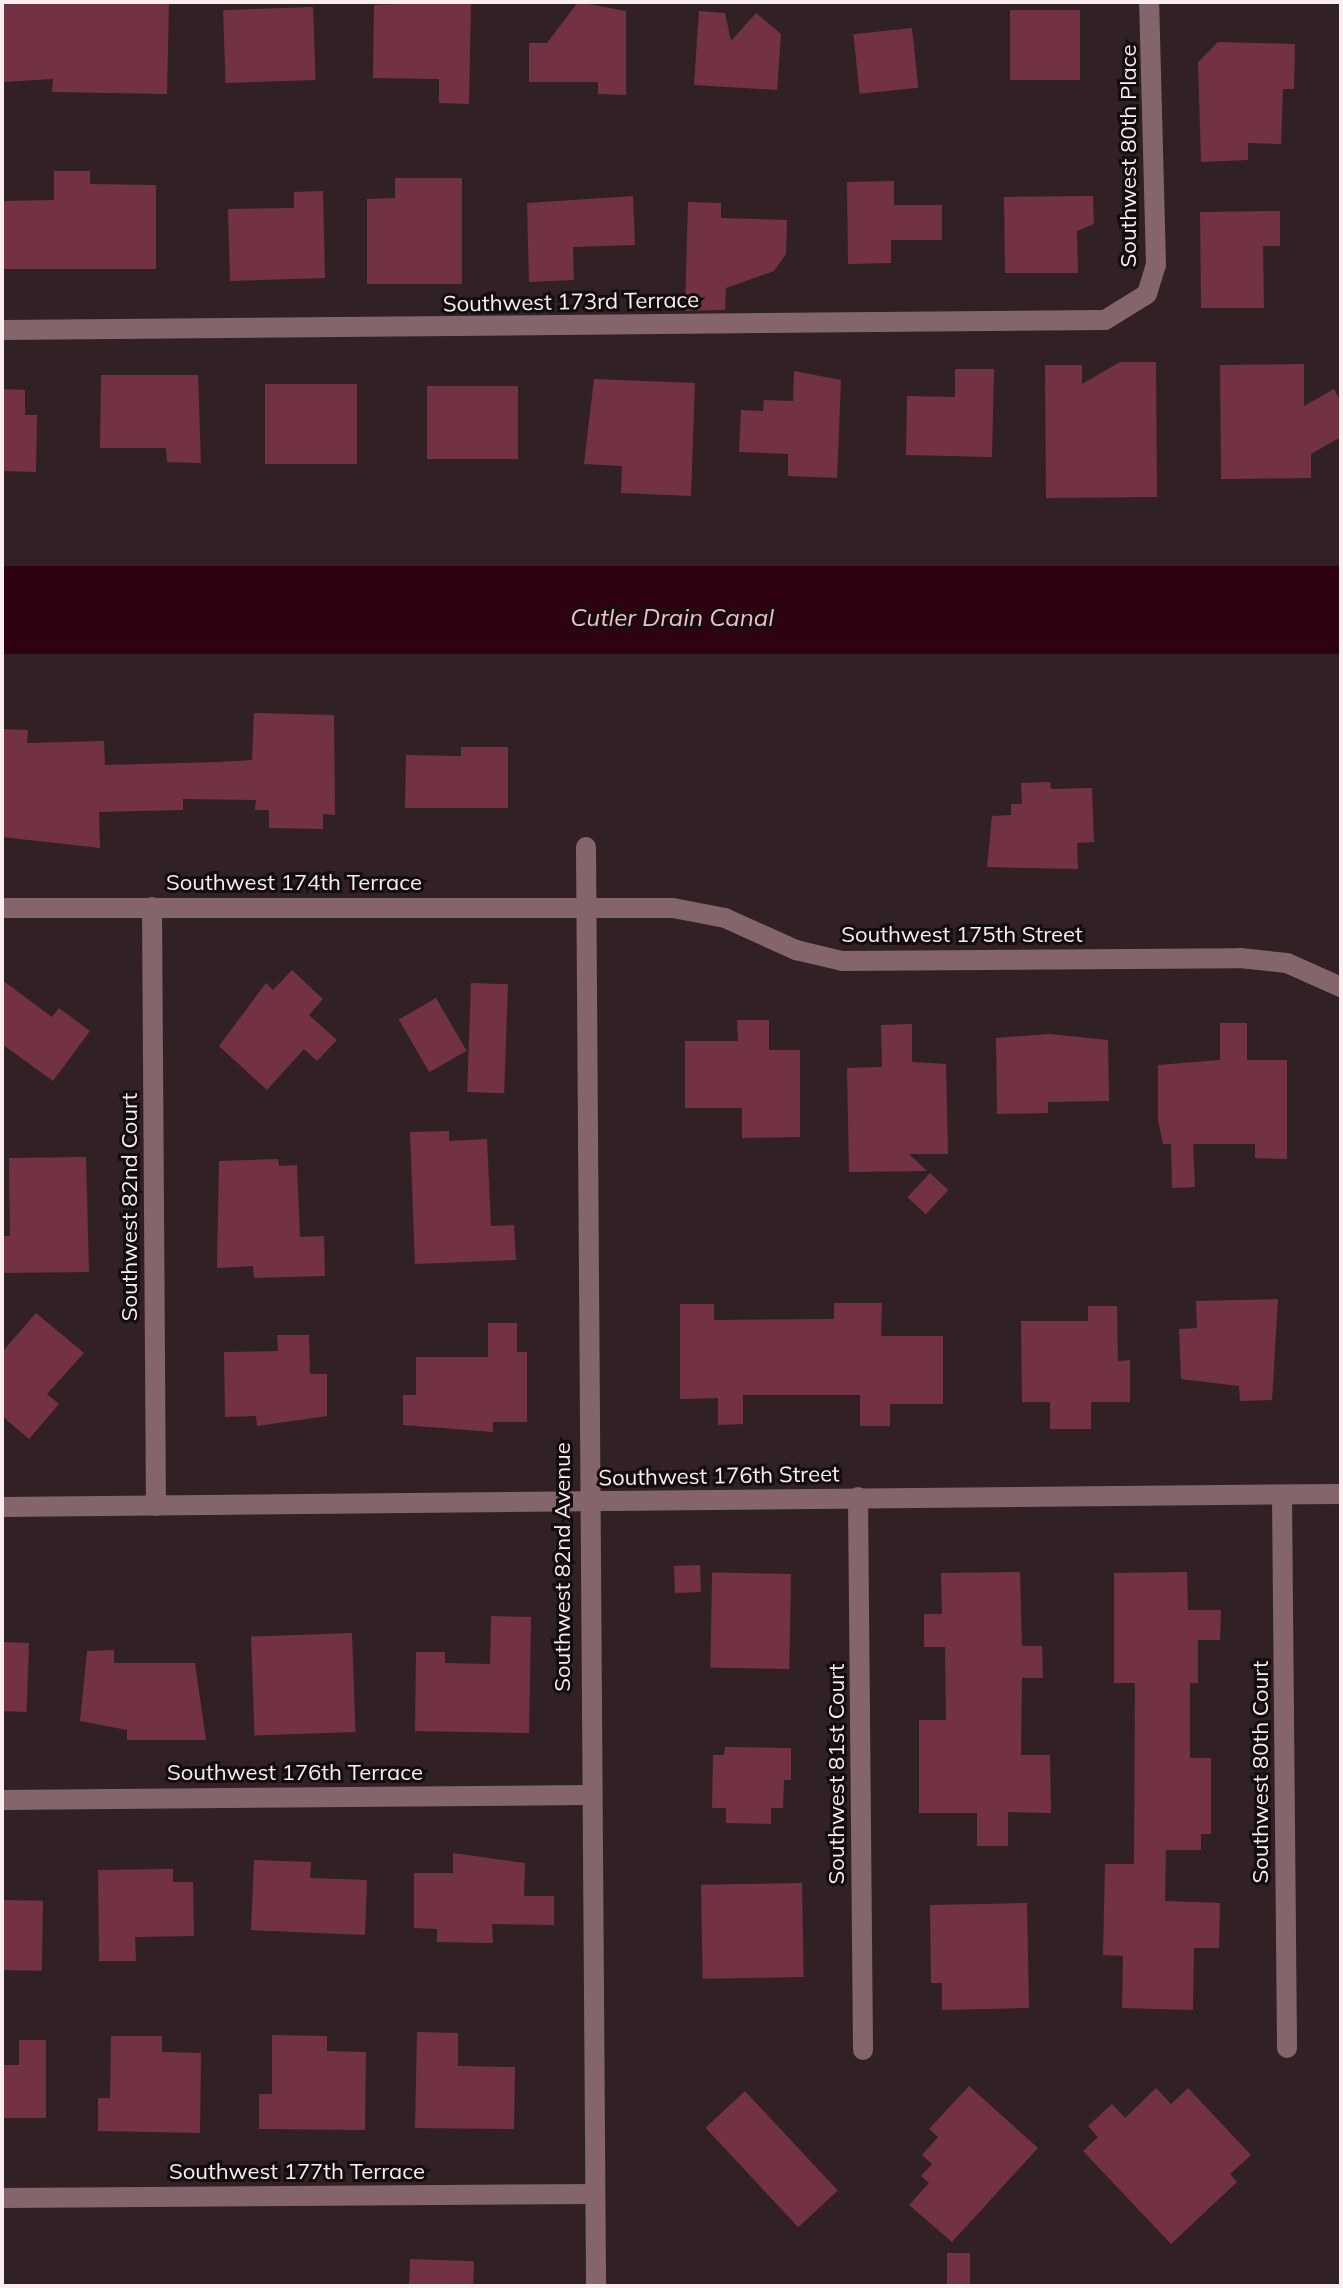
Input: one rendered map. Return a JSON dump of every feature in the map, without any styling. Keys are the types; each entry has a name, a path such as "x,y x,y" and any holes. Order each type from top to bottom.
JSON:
{"street":[{"name":"Southwest 80th Place","path":"1137,305 1156,265 1149,2"},
{"name":"Southwest 173rd Terrace","path":"2,330 1090,322 1137,305"},
{"name":"Southwest 82nd Avenue","path":"586,847 588,1795 596,2286"},
{"name":"Southwest 174th Terrace","path":"2,908 586,906"},
{"name":"Southwest 175th Street","path":"586,906 700,911 842,961 1240,958 1287,963 1341,987"},
{"name":"Southwest 82nd Court","path":"152,907 156,1506"},
{"name":"Southwest 176th Street","path":"2,1507 1341,1494"},
{"name":"Southwest 80th Court","path":"1282,1495 1287,2048"},
{"name":"Southwest 81st Court","path":"858,1497 863,2050"},
{"name":"Southwest 176th Terrace","path":"2,1800 588,1795"},
{"name":"Southwest 177th Terrace","path":"2,2198 593,2194"}],"water":[{"name":"Cutler Drain Canal","path":"2,566 1341,566 1341,654 2,654"}],"building":[{"path":"2,2 169,3 167,94 52,92 53,79 2,82"},
{"path":"471,2 469,104 439,103 439,79 373,78 374,5"},
{"path":"578,2 626,11 626,95 598,94 598,82 529,82 529,43 547,43"},
{"path":"313,7 316,80 226,83 223,10"},
{"path":"1010,10 1080,10 1080,80 1010,80"},
{"path":"699,11 725,13 731,41 756,13 781,34 777,90 694,85"},
{"path":"912,28 918,88 860,94 853,34"},
{"path":"1218,42 1295,44 1294,89 1283,89 1281,144 1248,143 1248,160 1201,162 1198,62"},
{"path":"54,171 90,171 90,184 156,185 156,269 2,269 2,201 54,200"},
{"path":"395,178 462,178 462,284 367,284 367,199 395,198"},
{"path":"894,181 894,205 942,205 942,240 891,240 891,263 848,264 847,182"},
{"path":"323,191 325,278 230,281 228,209 294,208 294,192"},
{"path":"633,196 635,245 573,247 574,280 529,282 527,203"},
{"path":"1093,196 1094,224 1077,231 1078,273 1005,273 1004,197"},
{"path":"688,202 721,203 721,218 787,220 786,254 774,271 726,288 725,310 685,311"},
{"path":"1280,211 1280,246 1263,246 1264,308 1201,308 1200,212"},
{"path":"1120,362 1156,362 1157,497 1046,498 1045,365 1082,365 1082,384"},
{"path":"1304,364 1304,406 1334,389 1341,402 1341,437 1311,454 1311,478 1221,479 1220,365"},
{"path":"955,369 994,369 992,457 906,455 907,396 955,397"},
{"path":"794,371 841,380 837,478 788,476 788,454 739,452 741,410 763,411 764,400 793,401"},
{"path":"101,375 198,375 201,463 167,462 166,448 100,448"},
{"path":"594,379 695,383 691,496 621,493 622,466 584,464"},
{"path":"265,384 357,384 357,464 265,464"},
{"path":"427,386 518,386 518,459 427,459"},
{"path":"2,389 25,390 25,415 37,415 36,472 2,471"},
{"path":"254,713 334,715 335,815 323,814 323,829 269,828 269,810 255,810 256,800 183,799 183,810 99,812 100,848 2,837 2,729 28,730 27,743 104,741 105,765 252,760"},
{"path":"461,747 508,747 508,808 405,808 406,755 461,756"},
{"path":"1050,782 1051,789 1092,788 1094,842 1077,843 1078,869 987,867 992,816 1011,815 1011,804 1022,804 1021,783"},
{"path":"292,970 323,999 309,1015 337,1040 317,1061 304,1049 267,1090 219,1046 266,983 273,990"},
{"path":"2,980 52,1017 59,1008 90,1031 53,1081 2,1044"},
{"path":"471,983 508,984 504,1093 467,1092"},
{"path":"436,998 466,1051 429,1072 399,1020"},
{"path":"737,1020 769,1020 769,1050 800,1050 800,1137 742,1138 742,1108 685,1108 685,1041 738,1041"},
{"path":"1220,1023 1247,1023 1247,1060 1287,1060 1287,1159 1255,1158 1255,1144 1193,1144 1195,1187 1172,1188 1171,1144 1163,1144 1158,1120 1158,1065 1220,1060"},
{"path":"912,1024 912,1062 946,1064 948,1154 909,1154 927,1171 849,1172 847,1068 882,1067 881,1025"},
{"path":"1050,1034 1108,1040 1109,1101 1048,1102 1048,1113 997,1114 996,1038"},
{"path":"449,1131 449,1141 487,1139 491,1226 514,1225 516,1260 415,1264 410,1132"},
{"path":"86,1157 89,1272 2,1273 2,1236 10,1236 9,1158"},
{"path":"278,1159 279,1166 297,1165 300,1237 324,1236 325,1276 254,1278 253,1266 217,1268 219,1161"},
{"path":"930,1173 948,1190 926,1214 907,1197"},
{"path":"1278,1299 1272,1400 1240,1401 1239,1386 1181,1379 1179,1329 1197,1328 1196,1301"},
{"path":"834,1303 882,1303 881,1336 943,1336 943,1404 890,1404 890,1426 860,1426 860,1395 743,1395 743,1424 718,1425 718,1398 680,1399 680,1304 714,1304 714,1320 834,1319"},
{"path":"1088,1306 1117,1306 1118,1361 1130,1360 1130,1402 1091,1402 1091,1429 1050,1429 1050,1402 1022,1402 1021,1321 1088,1321"},
{"path":"36,1313 84,1353 47,1394 59,1404 29,1439 2,1416 2,1352"},
{"path":"488,1323 517,1323 517,1352 527,1352 527,1422 493,1422 493,1432 403,1425 403,1395 416,1395 416,1357 488,1357"},
{"path":"277,1335 309,1335 310,1374 327,1374 327,1416 257,1426 256,1416 225,1417 224,1352 278,1351"},
{"path":"700,1565 701,1592 675,1593 674,1566"},
{"path":"1020,1572 1022,1646 1042,1646 1043,1678 1022,1678 1021,1755 1050,1755 1051,1813 1008,1812 1008,1846 977,1846 977,1813 919,1813 919,1720 946,1720 945,1647 924,1647 924,1614 942,1614 941,1573"},
{"path":"1187,1572 1188,1610 1221,1610 1220,1640 1198,1640 1198,1683 1190,1683 1190,1758 1211,1758 1211,1834 1201,1834 1201,1850 1166,1850 1165,1901 1220,1903 1219,1948 1194,1948 1193,2010 1122,2008 1123,1956 1103,1955 1105,1864 1134,1864 1135,1683 1114,1683 1114,1573"},
{"path":"712,1573 791,1574 789,1669 710,1668"},
{"path":"491,1616 531,1617 529,1733 415,1731 416,1652 445,1652 445,1663 490,1664"},
{"path":"352,1633 355,1732 255,1735 251,1637"},
{"path":"2,1642 29,1643 27,1712 2,1711"},
{"path":"114,1650 114,1663 195,1663 206,1740 127,1740 127,1730 80,1721 87,1651"},
{"path":"725,1747 791,1748 791,1780 784,1780 783,1808 771,1808 771,1824 726,1823 726,1808 712,1808 713,1755 724,1755"},
{"path":"453,1853 525,1863 524,1896 554,1896 554,1925 492,1924 493,1943 437,1942 437,1929 414,1928 414,1873 453,1873"},
{"path":"254,1860 311,1862 310,1878 367,1880 365,1935 251,1930"},
{"path":"173,1869 173,1882 193,1882 194,1936 135,1937 136,1961 99,1961 98,1870"},
{"path":"802,1883 804,1977 703,1979 701,1885"},
{"path":"2,1900 43,1901 42,1971 2,1970"},
{"path":"1027,1903 1029,2008 942,2010 942,1983 931,1983 930,1905"},
{"path":"417,2032 458,2033 458,2066 515,2067 514,2129 415,2128"},
{"path":"272,2035 327,2036 327,2051 366,2052 365,2130 259,2129 259,2094 272,2094"},
{"path":"111,2036 162,2036 162,2052 201,2053 200,2133 98,2131 98,2098 110,2098"},
{"path":"19,2040 46,2040 46,2118 2,2118 2,2065 19,2065"},
{"path":"969,2086 1038,2148 952,2242 909,2205 929,2183 921,2176 932,2164 922,2155 938,2137 929,2129"},
{"path":"1156,2088 1171,2104 1188,2088 1251,2155 1230,2174 1237,2182 1171,2244 1083,2151 1098,2137 1088,2126 1112,2104 1125,2118"},
{"path":"745,2091 838,2190 798,2227 706,2128"},
{"path":"947,2253 970,2253 970,2286 947,2286"},
{"path":"410,2259 474,2261 473,2286 409,2286"}]}
